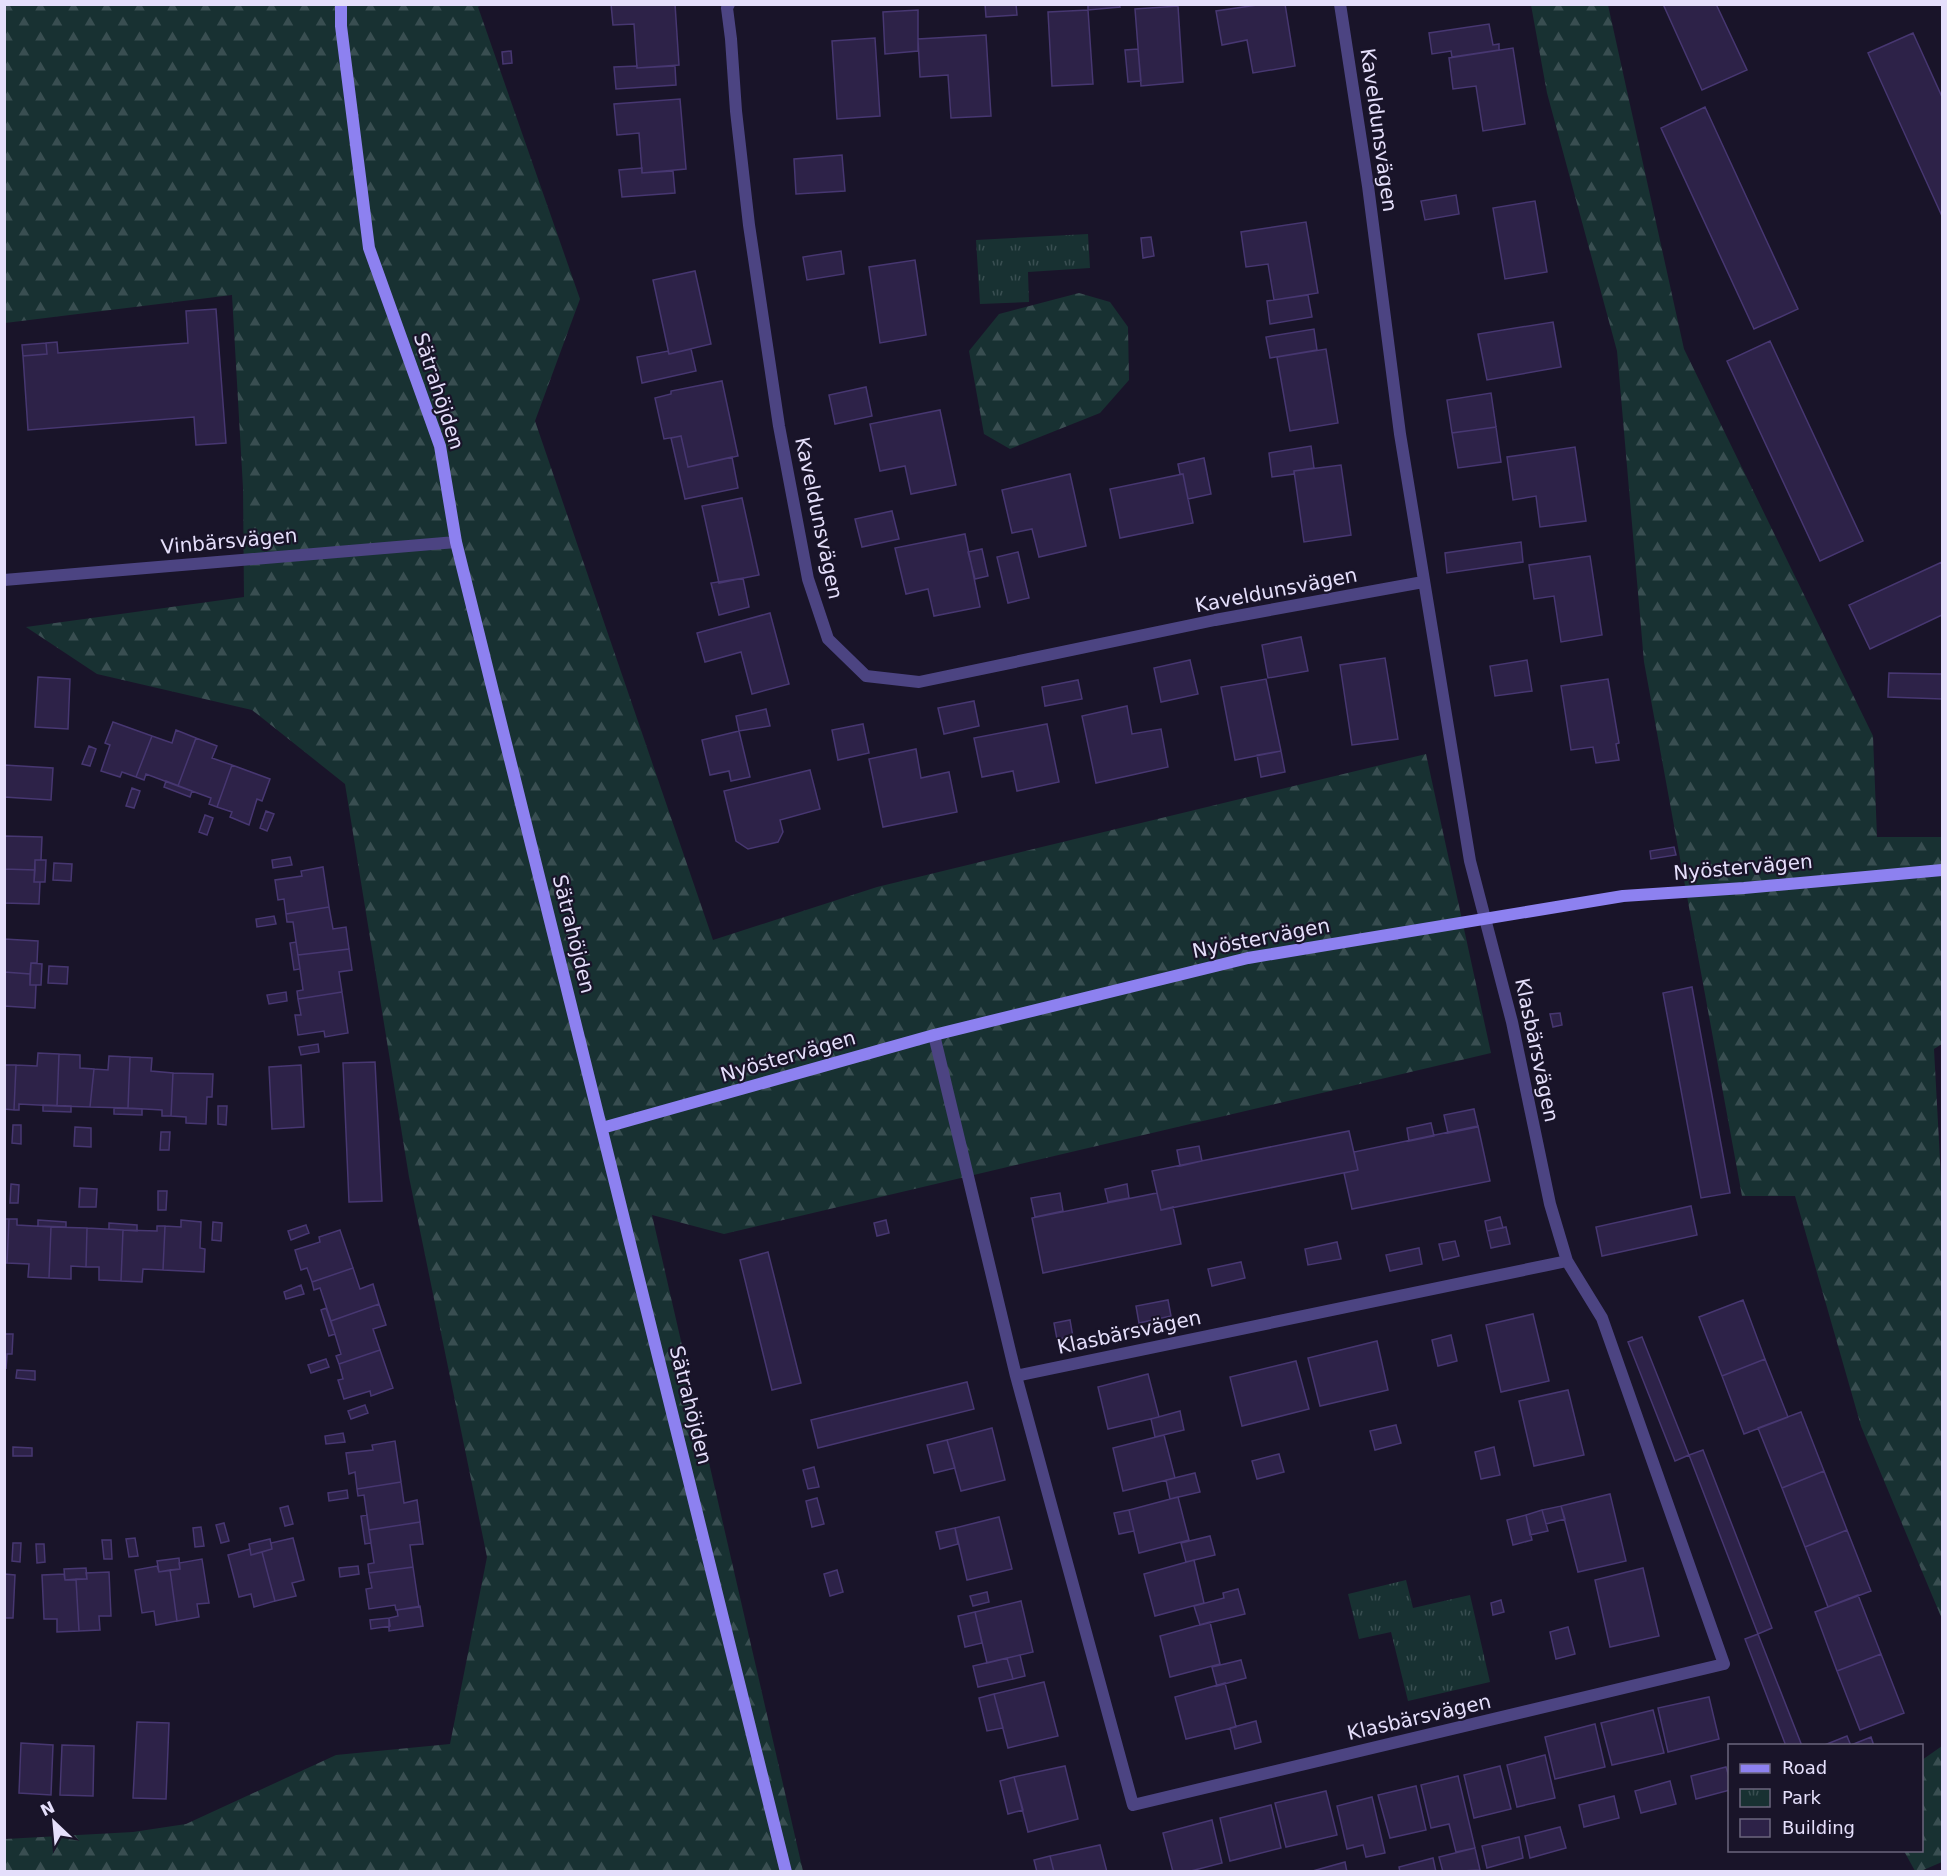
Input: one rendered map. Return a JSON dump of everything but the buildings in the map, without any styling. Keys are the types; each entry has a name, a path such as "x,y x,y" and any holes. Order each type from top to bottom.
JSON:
{"street":[{"name":"Sätrahöjden","path":"341,4 341,26 369,249 440,446 456,542 786,1872"},
{"name":"Kaveldunsvägen","path":"729,4 727,8 736,111 750,225 778,426 808,579 828,639 866,676 919,682 1215,620 1423,582"},
{"name":"Kaveldunsvägen","path":"1340,4 1368,186 1400,434 1423,582 1470,861 1486,918"},
{"name":"Vinbärsvägen","path":"4,580 456,542"},
{"name":"Nyöstervägen","path":"602,1128 934,1035 1248,958 1623,896 1744,888 1942,870"},
{"name":"Klasbärsvägen","path":"934,1035 1016,1376 1133,1805 1724,1664 1602,1318 1567,1261 1550,1204 1512,1022 1486,918"},
{"name":"Klasbärsvägen","path":"1016,1376 1567,1261"}],"green space":[{"path":"5,5 482,5 478,7 580,299 535,421 713,940 877,887 1426,754 1491,1053 724,1234 652,1215 803,1871 5,1872 5,1839 133,1832 186,1824 336,1755 450,1744 487,1557 409,1177 345,784 252,710 97,674 26,627 244,597 243,488 232,295 5,323"},
{"path":"1531,5 1608,5 1684,349 1873,736 1877,837 1942,837 1942,1044 1934,1049 1942,1197 1942,1619 1861,1426 1795,1196 1742,1196 1644,662 1617,351 1547,93"},
{"path":"1088,234 1090,268 1028,272 1029,302 980,304 976,240"},
{"path":"1079,293 1110,302 1128,327 1129,380 1100,413 1010,449 984,434 969,351 999,314"},
{"path":"1406,1580 1413,1608 1470,1595 1490,1682 1408,1701 1391,1632 1359,1639 1348,1594"},
{"path":"1942,1746 1942,1862 1921,1871 1915,1871 1905,1852 1923,1852 1923,1759"}]}
